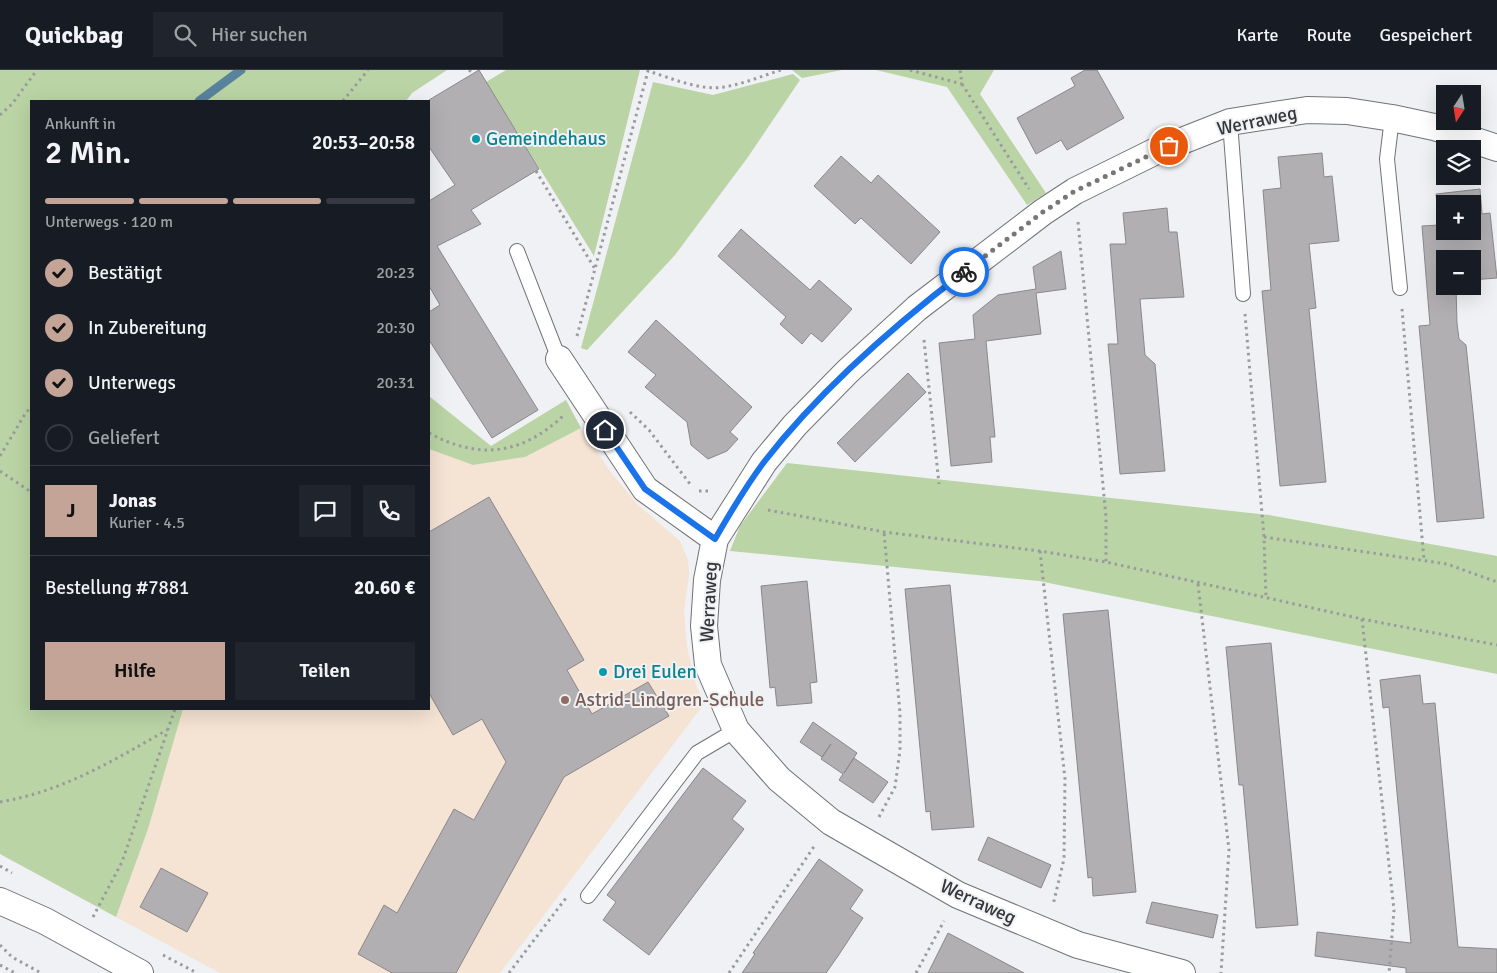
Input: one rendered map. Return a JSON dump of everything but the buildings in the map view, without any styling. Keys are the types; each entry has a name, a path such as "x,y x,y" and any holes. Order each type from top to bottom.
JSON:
{"street":[{"name":"Werraweg","path":"1182,973 1087,947 958,895 865,844 831,822 779,778 736,730 708,666 704,626 707,580 715,539 735,504 764,462 795,425 848,371 917,308 1043,212 1075,191 1154,152 1230,122 1307,110 1348,111 1392,118 1434,127 1497,148"},
{"path":"567,351 585,401 645,489 715,539"},
{"path":"0,901 45,921 140,973"}],"lane":[{"path":"1392,118 1387,159 1400,288"},
{"path":"1230,122 1243,294"},
{"path":"518,251 567,351"},
{"path":"588,896 697,753 736,730"}],"path":[{"path":"0,115 12,104 37,70"},
{"path":"344,100 368,70"},
{"path":"469,70 473,73"},
{"path":"567,351 596,270 648,71 713,88 735,85 781,70"},
{"path":"910,70 962,84"},
{"path":"960,70 962,84 1043,212"},
{"path":"536,171 596,270"},
{"path":"1075,191 1106,517 1106,562"},
{"path":"1400,288 1424,560"},
{"path":"1243,294 1264,537 1266,599"},
{"path":"917,308 923,331 939,484"},
{"path":"430,434 446,442 474,450 504,449 524,444 539,436 568,412 585,401"},
{"path":"624,405 649,430 692,487 703,492 723,493 735,504 884,532 1040,551 1106,562 1266,599 1497,645"},
{"path":"0,456 25,414 30,409"},
{"path":"0,471 30,491"},
{"path":"865,844 895,787 900,758 900,713 884,532"},
{"path":"1264,537 1447,564 1497,582"},
{"path":"1040,551 1065,779 1064,859 1046,932"},
{"path":"1198,584 1229,850 1221,973"},
{"path":"1362,619 1394,910 1388,973"},
{"path":"92,920 122,862 175,710"},
{"path":"0,802 24,798 62,786 168,730"},
{"path":"729,973 831,822"},
{"path":"916,973 958,895"},
{"path":"0,945 12,957 42,973"},
{"path":"0,965 15,973"}],"shaded area":[{"name":"Astrid-Lindgren-Schule","path":"581,428 612,474 638,505 680,541 688,560 689,575 684,611 687,647 696,685 704,704 500,973 220,973 116,917 148,829 183,710 430,710 430,449 473,465 525,457"}],"green space":[{"path":"0,70 447,70 412,93 407,100 30,100 30,710 183,710 148,829 116,917 0,854"},
{"path":"506,70 640,70 594,256 486,82"},
{"path":"792,70 842,70 802,78"},
{"path":"876,70 994,70 980,94 1046,193 1027,205 947,87"},
{"path":"793,74 800,80 748,157 675,255 587,350 581,348 653,82 713,95"},
{"path":"430,397 491,446 566,400 581,428 525,457 473,465 430,449"},
{"path":"787,463 1269,515 1497,556 1497,674 1039,581 730,551 740,526"}],"waterway":[{"path":"200,100 241,70"}],"way so far":[{"path":"964,272 1043,212 1075,191 1169,146"}],"place":[{"name":"Gemeindehaus","path":"476,139"},
{"name":"Drei Eulen","path":"603,672"},
{"name":"Astrid-Lindgren-Schule","path":"565,700"}],"route":[{"path":"605,430 645,489 715,539 735,504 764,462 795,425 848,371 917,308 964,272"}]}
